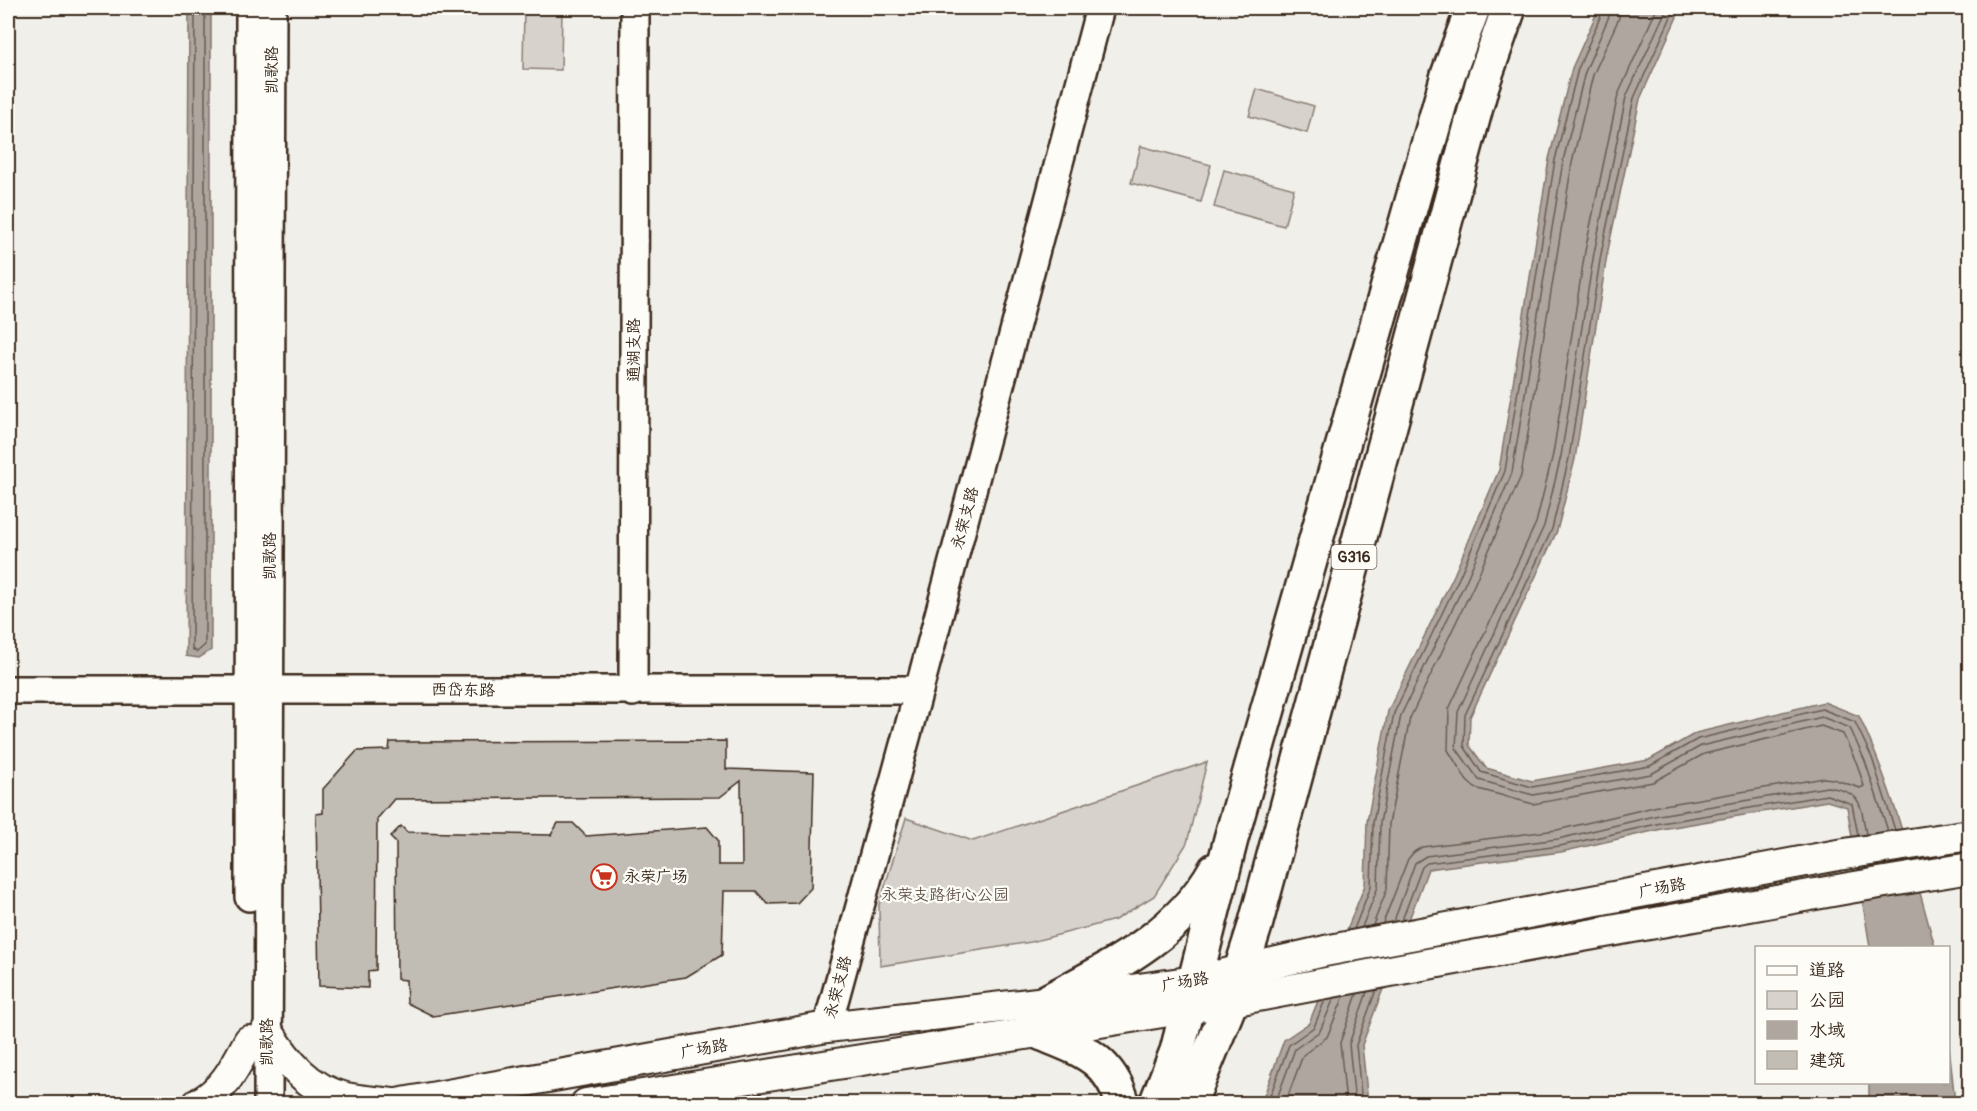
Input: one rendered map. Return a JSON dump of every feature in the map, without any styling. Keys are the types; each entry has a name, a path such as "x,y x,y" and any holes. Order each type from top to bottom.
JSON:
{"highway":[{"name":"G316","path":"1156,1104 1177,1051 1231,839 1448,75 1473,8"},
{"name":"G316","path":"1189,1104 1241,971 1482,85 1509,8"},
{"path":"1123,1104 1118,1085 1102,1065 1042,1017 1154,940 1179,919 1203,890 1231,839"}],"main road":[{"name":"广场路","path":"1191,995 1241,971 1325,951 1838,855 1956,837"},
{"name":"广场路","path":"586,1104 1042,1017 1191,995 1231,1001 1958,870"},
{"name":"广场路","path":"258,1036 315,1085 346,1098 395,1104 827,1027 1042,1017"},
{"path":"198,1104 218,1089 229,1077 258,1036"}],"street":[{"name":"凯歌路","path":"250,8 260,688"},
{"name":"凯歌路","path":"250,1104 258,1036 260,688 272,8"},
{"name":"通湖支路","path":"633,692 634,8"},
{"name":"永荣支路","path":"827,1027 1100,8"},
{"name":"西岱东路","path":"8,690 260,688 633,692 919,690"},
{"name":"凯歌路","path":"258,1036 268,1104"}],"green space":[{"path":"524,8 562,8 561,70 523,69"},
{"path":"1257,89 1314,106 1307,133 1249,116"},
{"path":"1141,146 1211,165 1201,202 1131,183"},
{"path":"1224,170 1294,189 1284,226 1214,207"},
{"name":"永荣支路街心公园","path":"1207,762 1187,843 1154,896 1115,920 1031,942 880,966 879,905 906,818 973,841"}],"water":[{"path":"189,8 211,8 211,650 199,658 186,656"},
{"path":"1599,8 1681,8 1640,99 1607,255 1575,459 1557,531 1470,717 1469,745 1486,768 1532,781 1649,760 1696,733 1824,702 1859,716 1893,801 1935,946 1870,946 1847,807 1827,801 1662,829 1561,852 1428,869 1362,1045 1368,1103 1261,1104 1284,1040 1309,1023 1365,885 1367,822 1388,711 1454,575 1499,470 1549,159 1572,68"},
{"path":"1950,1055 1955,1103 1869,1103 1869,1084 1950,1084"}],"building":[{"name":"永荣广场","path":"726,741 726,769 814,772 811,888 797,903 768,904 756,891 724,891 722,955 686,977 433,1016 407,1003 406,980 397,979 396,843 390,837 401,826 407,832 551,835 558,823 573,823 586,836 707,827 718,840 718,865 742,865 741,781 720,797 394,799 377,819 376,970 368,971 368,988 319,986 316,814 323,813 323,789 357,751 389,750 390,742"}],"place":[{"name":"永荣广场","path":"604,877"}]}
